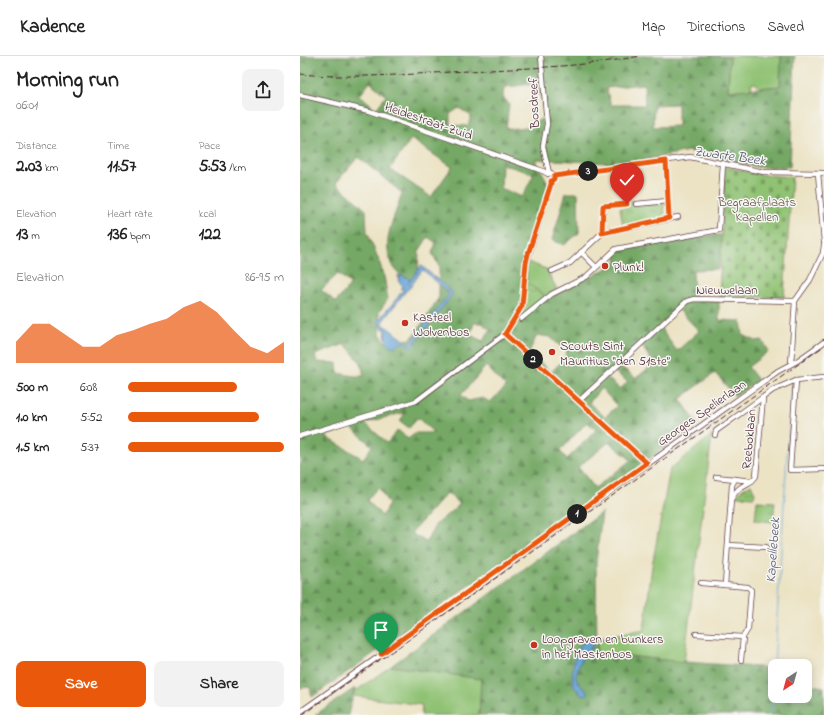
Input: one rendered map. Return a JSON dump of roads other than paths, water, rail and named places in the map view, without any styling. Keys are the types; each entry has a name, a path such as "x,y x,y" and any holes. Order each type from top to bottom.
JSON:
{"street":[{"name":"Bosdreef","path":"541,56 547,124 543,146 548,174"},
{"name":"Heidestraat-Zuid","path":"300,95 380,114 548,174"},
{"path":"551,181 547,178 548,174 551,173 554,176 690,157 764,172 824,173"},
{"path":"666,161 669,218"},
{"path":"521,319 552,294 586,277 616,249 719,230 723,163"},
{"path":"818,173 823,213 824,242"},
{"path":"300,436 416,401 505,334 522,306 526,263 551,181 554,179 554,176"},
{"path":"636,204 668,201"},
{"path":"602,233 603,206 627,204"},
{"path":"552,271 570,263 602,233 678,217"},
{"path":"791,364 794,301 810,280 823,253 824,246"},
{"path":"582,252 596,267"},
{"name":"Nieuwelaan","path":"579,401 687,301 694,299 794,301"},
{"path":"505,334 647,463"},
{"name":"Georges Spelierlaan","path":"300,712 499,571 647,463 778,371 824,342"},
{"path":"715,435 716,430 773,390 796,380 824,376"},
{"path":"796,380 790,470 824,469"},
{"name":"Reeboklaan","path":"731,500 735,492 740,487 752,481 756,476 763,398"},
{"name":"Reeboklaan","path":"716,478 752,481"},
{"name":"Reeboklaan","path":"725,585 732,484 735,479"},
{"path":"728,545 766,547"},
{"path":"701,583 745,586 751,590 748,629 743,637 741,660"},
{"path":"696,634 743,637"}],"water":[{"path":"421,266 452,292 452,295 412,347 402,342 395,347 392,346 386,341 386,330 382,328 378,321 403,290 401,289 403,286 399,282 398,275 409,278 409,282","holes":["423,270 449,294 410,344 382,322"]},
{"path":"586,639 590,641 593,647 587,652 579,665 576,678 580,685 588,692 588,694 581,695 574,687 573,665 578,650"}],"waterway":[{"name":"Kapellebeek","path":"771,715 792,387"}],"railway":[{"path":"300,74 384,76 576,65 640,56"},
{"path":"302,715 824,346"}],"place":[{"name":"Plunk!","path":"605,266"},
{"name":"Kasteel Wolvenbos","path":"405,323"},
{"name":"Scouts Sint Mauritius “den 51ste”","path":"552,352"},
{"name":"Loopgraven en bunkers in het Mastenbos","path":"534,645"}],"water label":[{"name":"Zwarte Beek","path":"730,155"}],"park label":[{"name":"Begraafplaats Kapellen","path":"757,208"}]}
